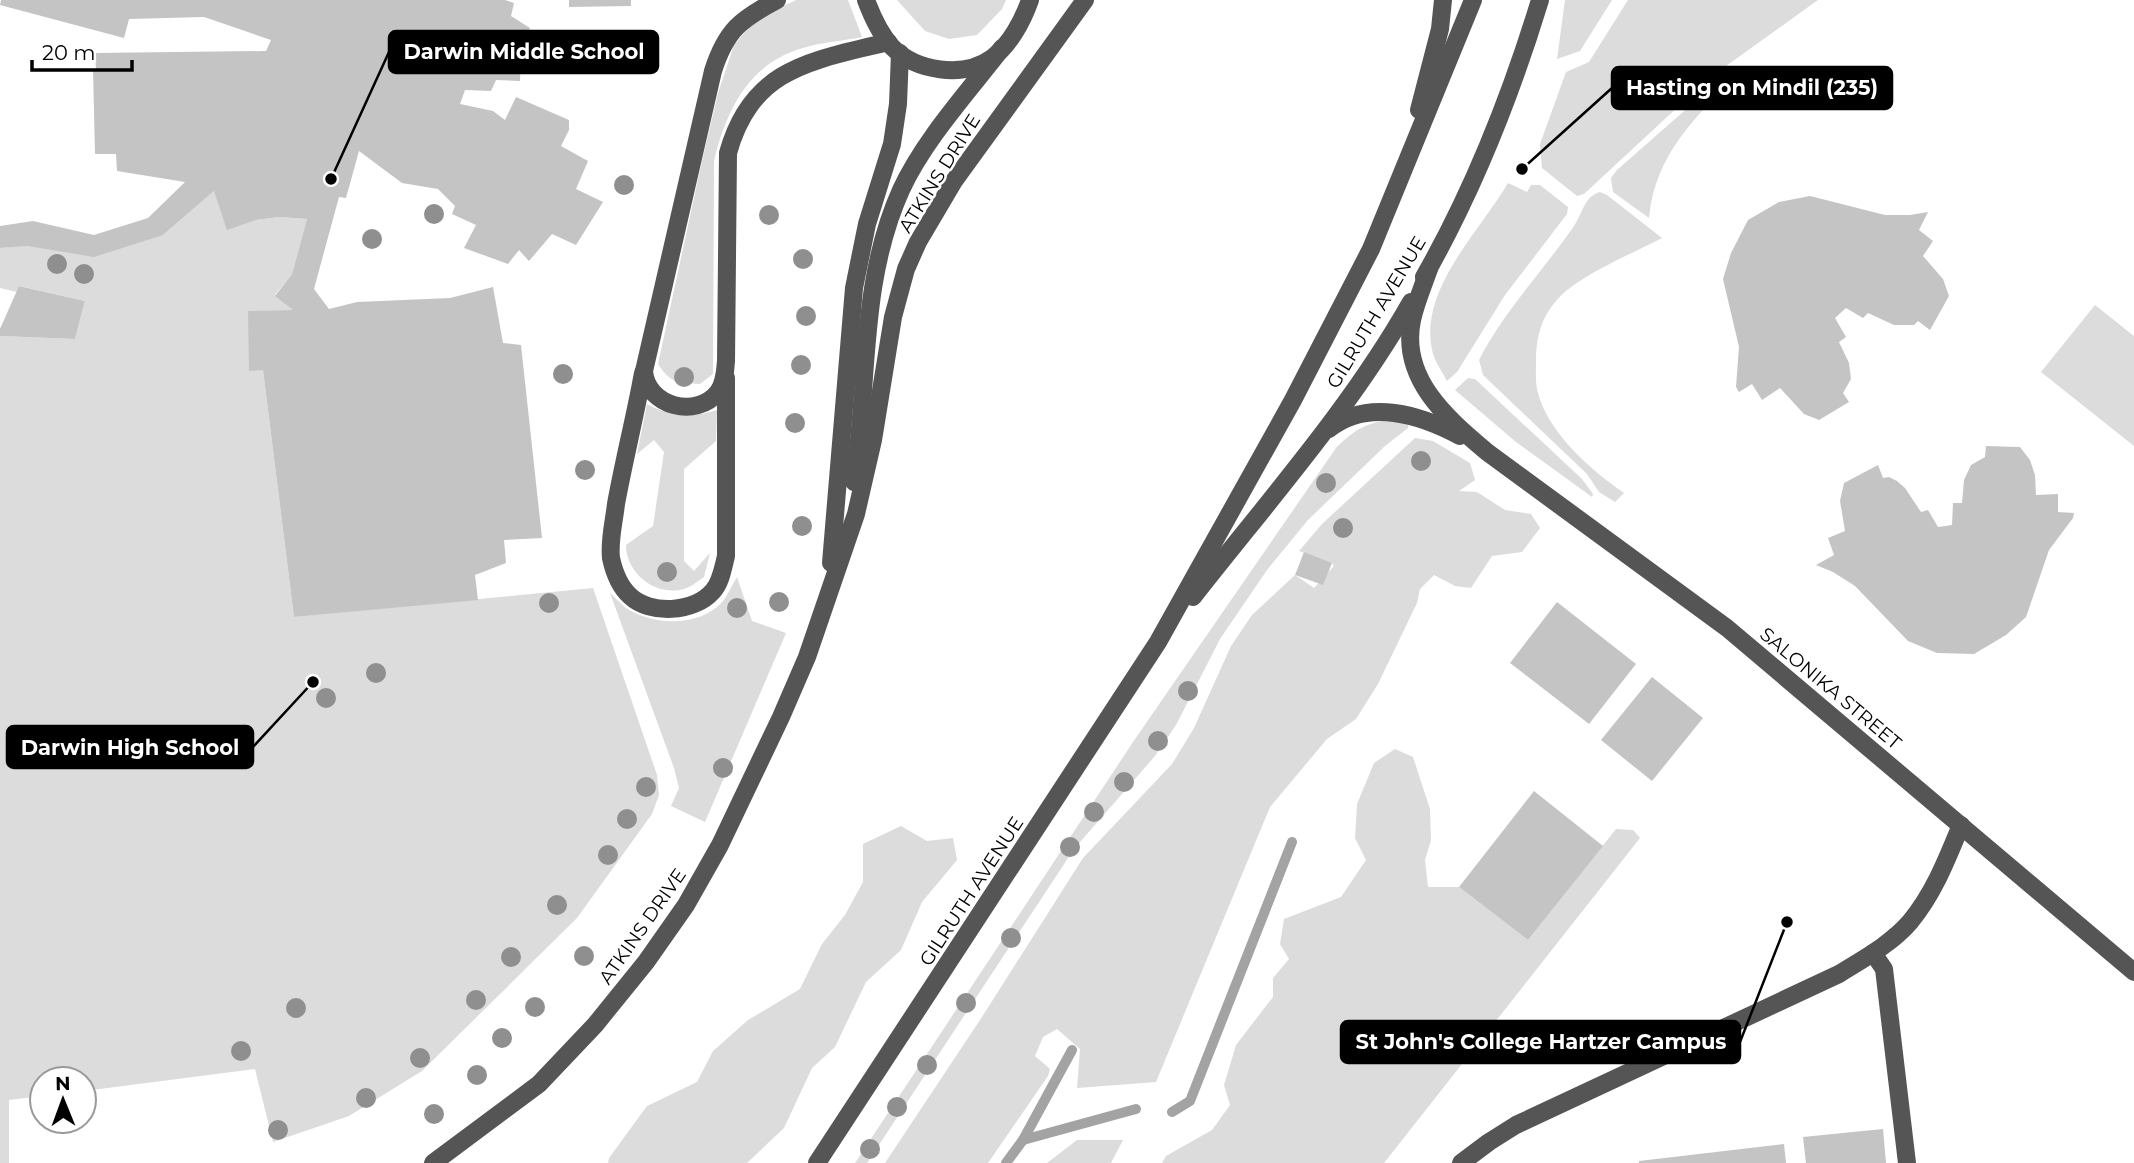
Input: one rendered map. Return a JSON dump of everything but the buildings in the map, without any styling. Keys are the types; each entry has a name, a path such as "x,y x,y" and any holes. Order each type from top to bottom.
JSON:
{"street":[{"path":"778,0 747,16 725,40 718,55 622,468 611,534 611,555 619,583 629,596 641,604 682,608 694,605 714,590 724,568 726,179 728,153 739,121 760,91 776,77 814,61 894,48"},
{"path":"866,0 894,48 933,69 967,68 992,58 1002,48"},
{"name":"ATKINS DRIVE","path":"433,1163 539,1084 596,1025 646,962 686,905 720,845 807,657 842,555 864,485 895,308 906,269 918,242 954,181 1085,0"},
{"path":"1396,191 1430,70 1440,29 1443,0"},
{"name":"GILRUTH AVENUE","path":"817,1163 1158,642 1313,363 1371,249 1473,0"},
{"name":"GILRUTH AVENUE","path":"1158,642 1370,370 1429,269 1483,156 1528,40 1540,0"},
{"name":"ATKINS DRIVE","path":"842,555 855,475 873,280 889,222 902,188 925,150 1002,48 1020,22 1030,1"},
{"name":"ATKINS DRIVE","path":"821,614 833,553 854,288 867,224 892,144 899,93 894,48"},
{"name":"SALONIKA STREET","path":"1429,269 1412,322 1410,337 1415,370 1439,408 1487,452"},
{"path":"644,372 645,384 652,394 663,402 699,405 717,393 723,383 726,360"},
{"name":"SALONIKA STREET","path":"1320,436 1345,420 1388,411 1425,419 1487,452 1727,628 2134,972"},
{"path":"1461,1163 1516,1125 1839,974 1873,953 1909,923 1943,871 1961,825"},
{"path":"1873,953 1884,969 1907,1163"}],"shaded area":[{"path":"796,0 848,0 862,37 810,46 784,55 754,77 733,107 714,161 713,374 700,384 675,381 658,364 718,93 734,45 756,19"},
{"path":"897,0 1006,0 1002,9 977,35 949,39 925,31"},
{"path":"1565,0 1612,0 1580,51 1557,59"},
{"path":"1628,0 1818,0 1708,79 1584,194 1577,196 1542,168 1540,144 1566,72 1589,62"},
{"path":"1738,68 1740,71 1694,120 1669,155 1653,195 1649,218 1613,192 1611,178 1617,170 1715,84"},
{"path":"1508,183 1527,192 1531,185 1540,185 1568,207 1567,214 1505,295 1457,372 1447,381 1434,357 1430,333 1433,310 1453,265"},
{"path":"214,191 256,220 279,217 307,219 292,274 275,295 293,310 249,311 263,370 294,617 593,588 657,775 659,795 652,814 577,918 422,1071 349,1116 273,1142 255,1069 98,1089 98,1065 28,1065 28,1098 9,1100 9,1163 0,1163 0,336 75,339 85,301 20,286 17,292 0,288 0,248 163,235"},
{"path":"1600,192 1662,238 1591,274 1556,301 1543,321 1538,336 1536,381 1544,408 1561,437 1585,462 1624,493 1615,502 1599,492 1587,474 1483,375 1479,360 1512,308 1574,226 1590,197"},
{"path":"2095,305 2134,336 2134,446 2041,372"},
{"path":"1468,378 1475,379 1582,479 1593,494 1592,497 1516,442 1455,390"},
{"path":"647,404 682,414 717,410 716,441 684,469 684,561 694,571 710,553 704,577 684,589 673,591 653,586 644,580 631,565 627,555 626,545 653,526 664,452 654,440 637,454"},
{"path":"1393,419 1408,422 1408,428 1385,446 1308,520 1267,570 1220,639 1176,725 1155,756 1074,849 867,1163 855,1163 1133,742 1336,448 1362,428"},
{"path":"1415,438 1433,441 1470,463 1475,480 1459,491 1477,492 1505,510 1531,514 1540,528 1522,552 1492,556 1471,588 1455,586 1434,575 1420,589 1417,603 1378,684 1356,719 1327,739 1270,807 1156,1082 1077,1088 1080,1049 1057,1029 1043,1037 1035,1056 1050,1069 1048,1076 988,1163 885,1163 1083,858 1172,764 1194,728 1231,646 1252,615 1295,575 1314,588 1334,566 1299,551 1322,524"},
{"path":"737,577 752,621 786,633 705,822 671,806 679,788 674,768 610,593 625,607 642,616 679,621 704,615 714,609 723,601"},
{"path":"1395,749 1413,757 1430,809 1431,840 1425,860 1428,887 1459,887 1528,940 1616,829 1633,830 1640,838 1384,1163 1162,1163 1166,1156 1212,1130 1230,1105 1224,1085 1236,1045 1273,997 1273,978 1289,959 1280,944 1284,919 1341,897 1366,860 1355,838 1357,804 1374,763"},
{"path":"901,826 927,841 953,838 957,860 922,902 901,950 866,982 835,1047 812,1068 784,1128 747,1163 608,1163 647,1106 697,1082 713,1051 748,1020 800,989 822,944 845,915 863,882 863,844"},
{"path":"1077,1140 1123,1140 1111,1163 1047,1163"}],"waterway":[{"path":"1172,1112 1190,1101 1292,842"},
{"path":"1006,1163 1023,1140 1072,1050"},
{"path":"1023,1140 1136,1109"}],"place":[{"name":"Hasting on Mindil (235)","path":"1522,169"},
{"name":"Darwin Middle School","path":"331,179"},
{"name":"Darwin High School","path":"313,682"},
{"name":"St John's College Hartzer Campus","path":"1787,922"}]}
